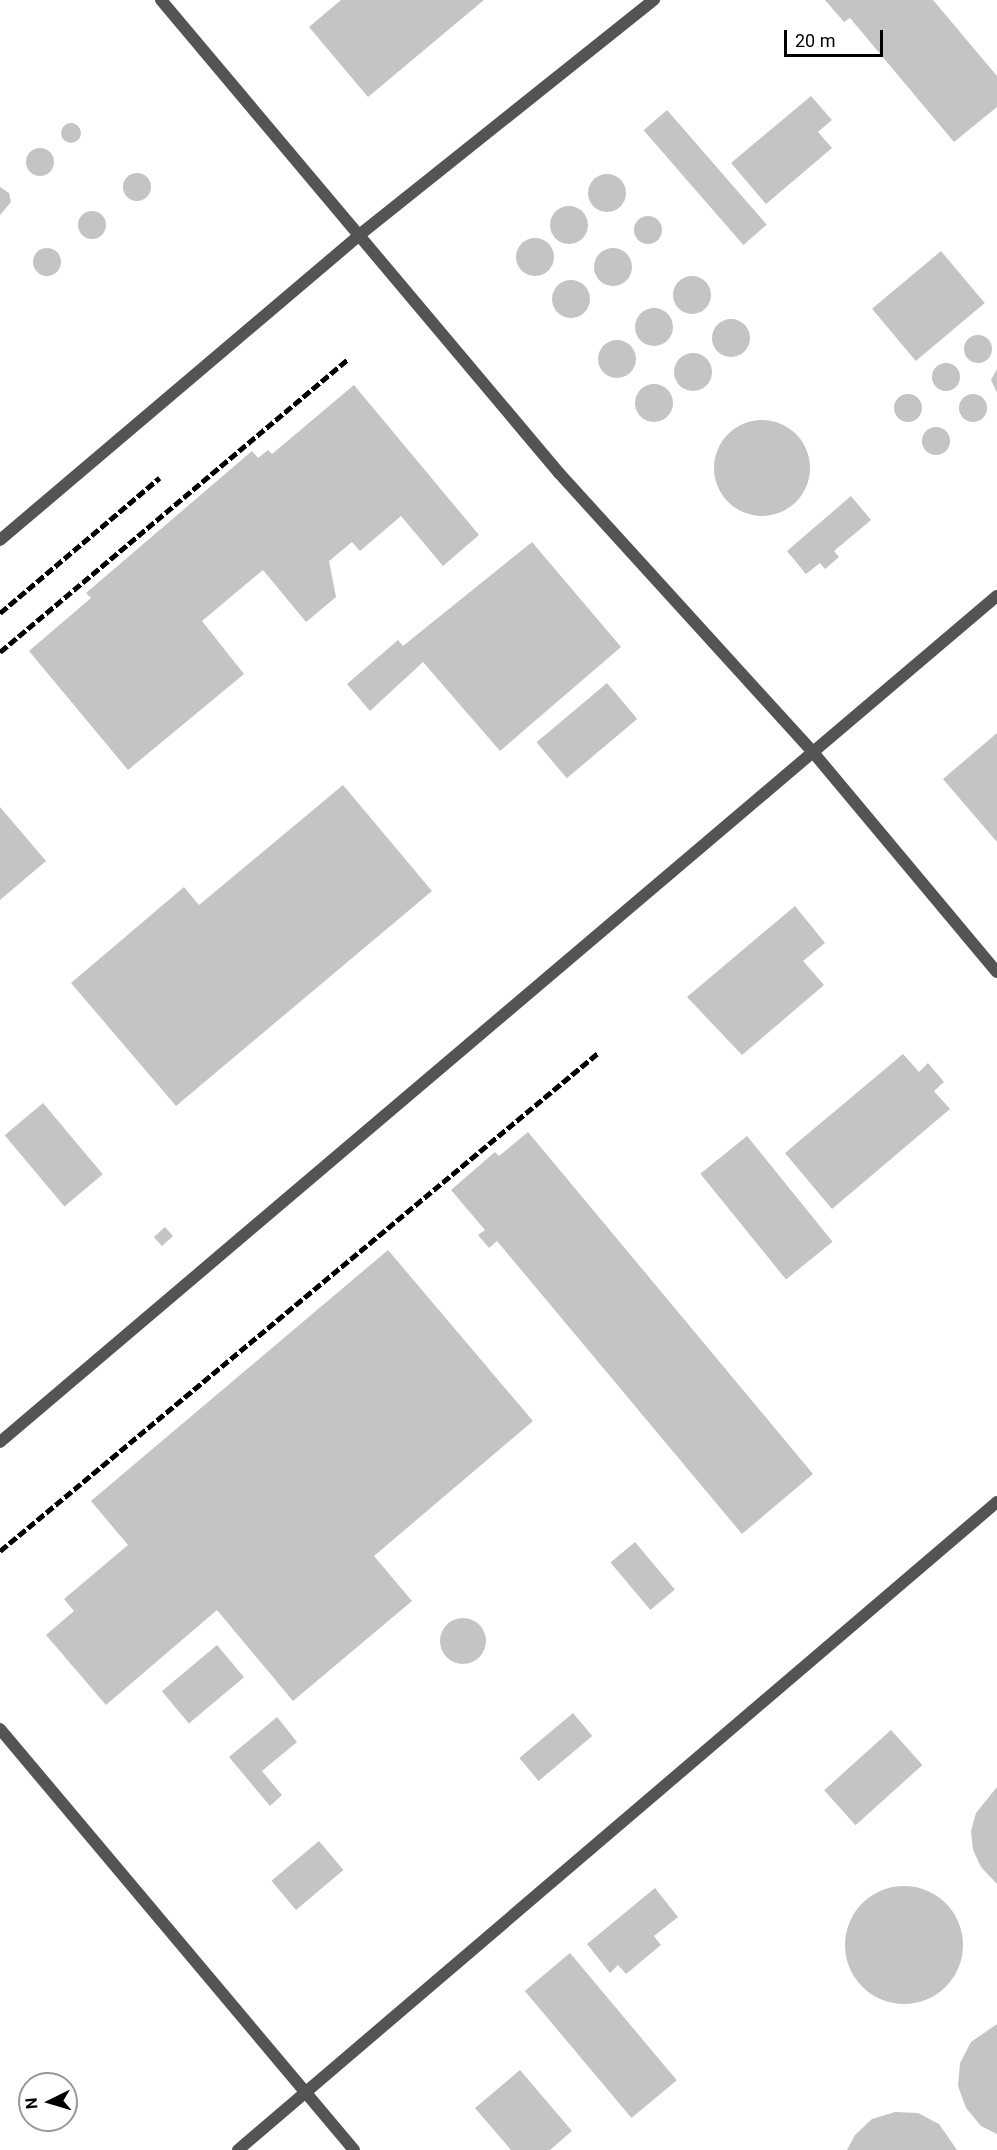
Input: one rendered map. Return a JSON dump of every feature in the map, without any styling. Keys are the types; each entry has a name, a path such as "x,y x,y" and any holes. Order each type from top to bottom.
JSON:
{"lane":[{"path":"162,0 559,473 812,751 997,972"},
{"path":"0,540 358,236 654,0"},
{"path":"0,1442 997,596"},
{"path":"237,2150 304,2090 997,1502"},
{"path":"0,1729 354,2150"}],"building":[{"path":"341,0 484,0 368,97 309,27"},
{"path":"825,0 933,0 997,76 997,107 954,142 850,18 844,22"},
{"path":"811,96 832,120 818,132 832,148 766,204 731,163"},
{"path":"667,110 767,225 743,245 644,130"},
{"path":"71,123 78,126 81,133 78,140 71,143 64,140 61,133 64,126"},
{"path":"40,148 50,152 54,162 50,172 40,176 30,172 26,162 30,152"},
{"path":"137,173 147,177 151,187 147,197 137,201 127,197 123,187 127,177"},
{"path":"607,174 620,180 626,193 620,206 607,212 594,206 588,193 594,180"},
{"path":"0,187 9,193 11,202 0,215"},
{"path":"569,206 582,212 588,225 582,238 569,244 556,238 550,225 556,212"},
{"path":"92,211 102,215 106,225 102,235 92,239 82,235 78,225 82,215"},
{"path":"648,216 658,220 662,230 658,240 648,244 638,240 634,230 638,220"},
{"path":"535,238 548,244 554,257 548,270 535,276 522,270 516,257 522,244"},
{"path":"47,248 57,252 61,262 57,272 47,276 37,272 33,262 37,252"},
{"path":"613,248 626,254 632,267 626,280 613,286 600,280 594,267 600,254"},
{"path":"941,251 985,303 916,361 872,309"},
{"path":"692,276 705,282 711,295 705,308 692,314 679,308 673,295 679,282"},
{"path":"571,280 584,286 590,299 584,312 571,318 558,312 552,299 558,286"},
{"path":"654,308 667,314 673,327 667,340 654,346 641,340 635,327 641,314"},
{"path":"731,319 744,325 750,338 744,351 731,357 718,351 712,338 718,325"},
{"path":"978,335 988,339 992,349 988,359 978,363 968,359 964,349 968,339"},
{"path":"617,340 630,346 636,359 630,372 617,378 604,372 598,359 604,346"},
{"path":"693,353 706,359 712,372 706,385 693,391 680,385 674,372 680,359"},
{"path":"946,363 956,367 960,377 956,387 946,391 936,387 932,377 936,367"},
{"path":"997,369 997,393 991,380"},
{"path":"654,384 667,390 673,403 667,416 654,422 641,416 635,403 641,390"},
{"path":"354,385 479,535 443,566 401,516 360,551 352,542 329,561 336,597 306,622 263,570 202,621 244,674 128,770 29,651 91,598 86,593 252,451 258,458 268,450 272,454"},
{"path":"908,394 918,398 922,408 918,418 908,422 898,418 894,408 898,398"},
{"path":"973,394 983,398 987,408 983,418 973,422 963,418 959,408 963,398"},
{"path":"762,420 780,424 796,434 806,450 810,468 806,486 796,502 780,512 762,516 744,512 728,502 718,486 714,468 718,450 728,434 744,424"},
{"path":"936,427 946,431 950,441 946,451 936,455 926,451 922,441 926,431"},
{"path":"851,496 871,520 834,551 839,557 825,569 820,563 806,574 787,551"},
{"path":"532,542 621,647 500,751 423,662 370,711 347,684 398,640 403,646"},
{"path":"607,683 637,719 567,778 537,742"},
{"path":"997,733 997,842 943,779"},
{"path":"343,785 432,891 176,1106 71,983 184,887 199,905"},
{"path":"0,807 46,861 0,900"},
{"path":"795,906 825,943 803,961 824,985 742,1055 687,997"},
{"path":"903,1054 919,1072 928,1063 944,1082 934,1091 950,1109 832,1209 785,1153"},
{"path":"43,1103 103,1174 64,1206 5,1135"},
{"path":"528,1132 813,1474 742,1534 497,1241 489,1248 478,1235 485,1230 451,1190 495,1152 499,1156"},
{"path":"747,1136 833,1242 786,1279 700,1174"},
{"path":"165,1227 173,1236 162,1246 154,1237"},
{"path":"388,1250 533,1421 374,1556 412,1601 293,1701 217,1610 106,1705 46,1635 74,1611 64,1599 128,1545 91,1501"},
{"path":"635,1542 675,1589 650,1610 610,1563"},
{"path":"463,1618 472,1619 480,1624 485,1632 485,1650 480,1658 472,1663 463,1664 454,1663 446,1658 441,1650 440,1641 441,1632 446,1624 454,1619"},
{"path":"217,1645 244,1677 189,1723 162,1691"},
{"path":"573,1713 592,1736 539,1781 519,1758"},
{"path":"277,1717 297,1742 262,1771 282,1795 270,1806 229,1757"},
{"path":"891,1730 922,1765 856,1825 824,1790"},
{"path":"997,1787 997,1884 981,1867 973,1850 971,1831 976,1813"},
{"path":"319,1841 343,1870 296,1910 272,1881"},
{"path":"904,1886 937,1896 953,1912 963,1945 953,1978 937,1994 904,2004 871,1994 855,1978 845,1945 855,1912 871,1896"},
{"path":"655,1888 678,1917 654,1936 661,1945 626,1974 618,1965 610,1973 587,1944"},
{"path":"570,1953 677,2080 632,2118 525,1991"},
{"path":"997,2024 997,2134 981,2126 966,2108 958,2086 960,2063 971,2042"},
{"path":"520,2070 572,2131 550,2150 511,2150 475,2108"},
{"path":"895,2112 918,2113 939,2124 957,2150 847,2150 855,2135 872,2119"}],"railway":[{"path":"0,652 348,359"},
{"path":"0,613 159,478"},
{"path":"0,1551 598,1053"}]}
